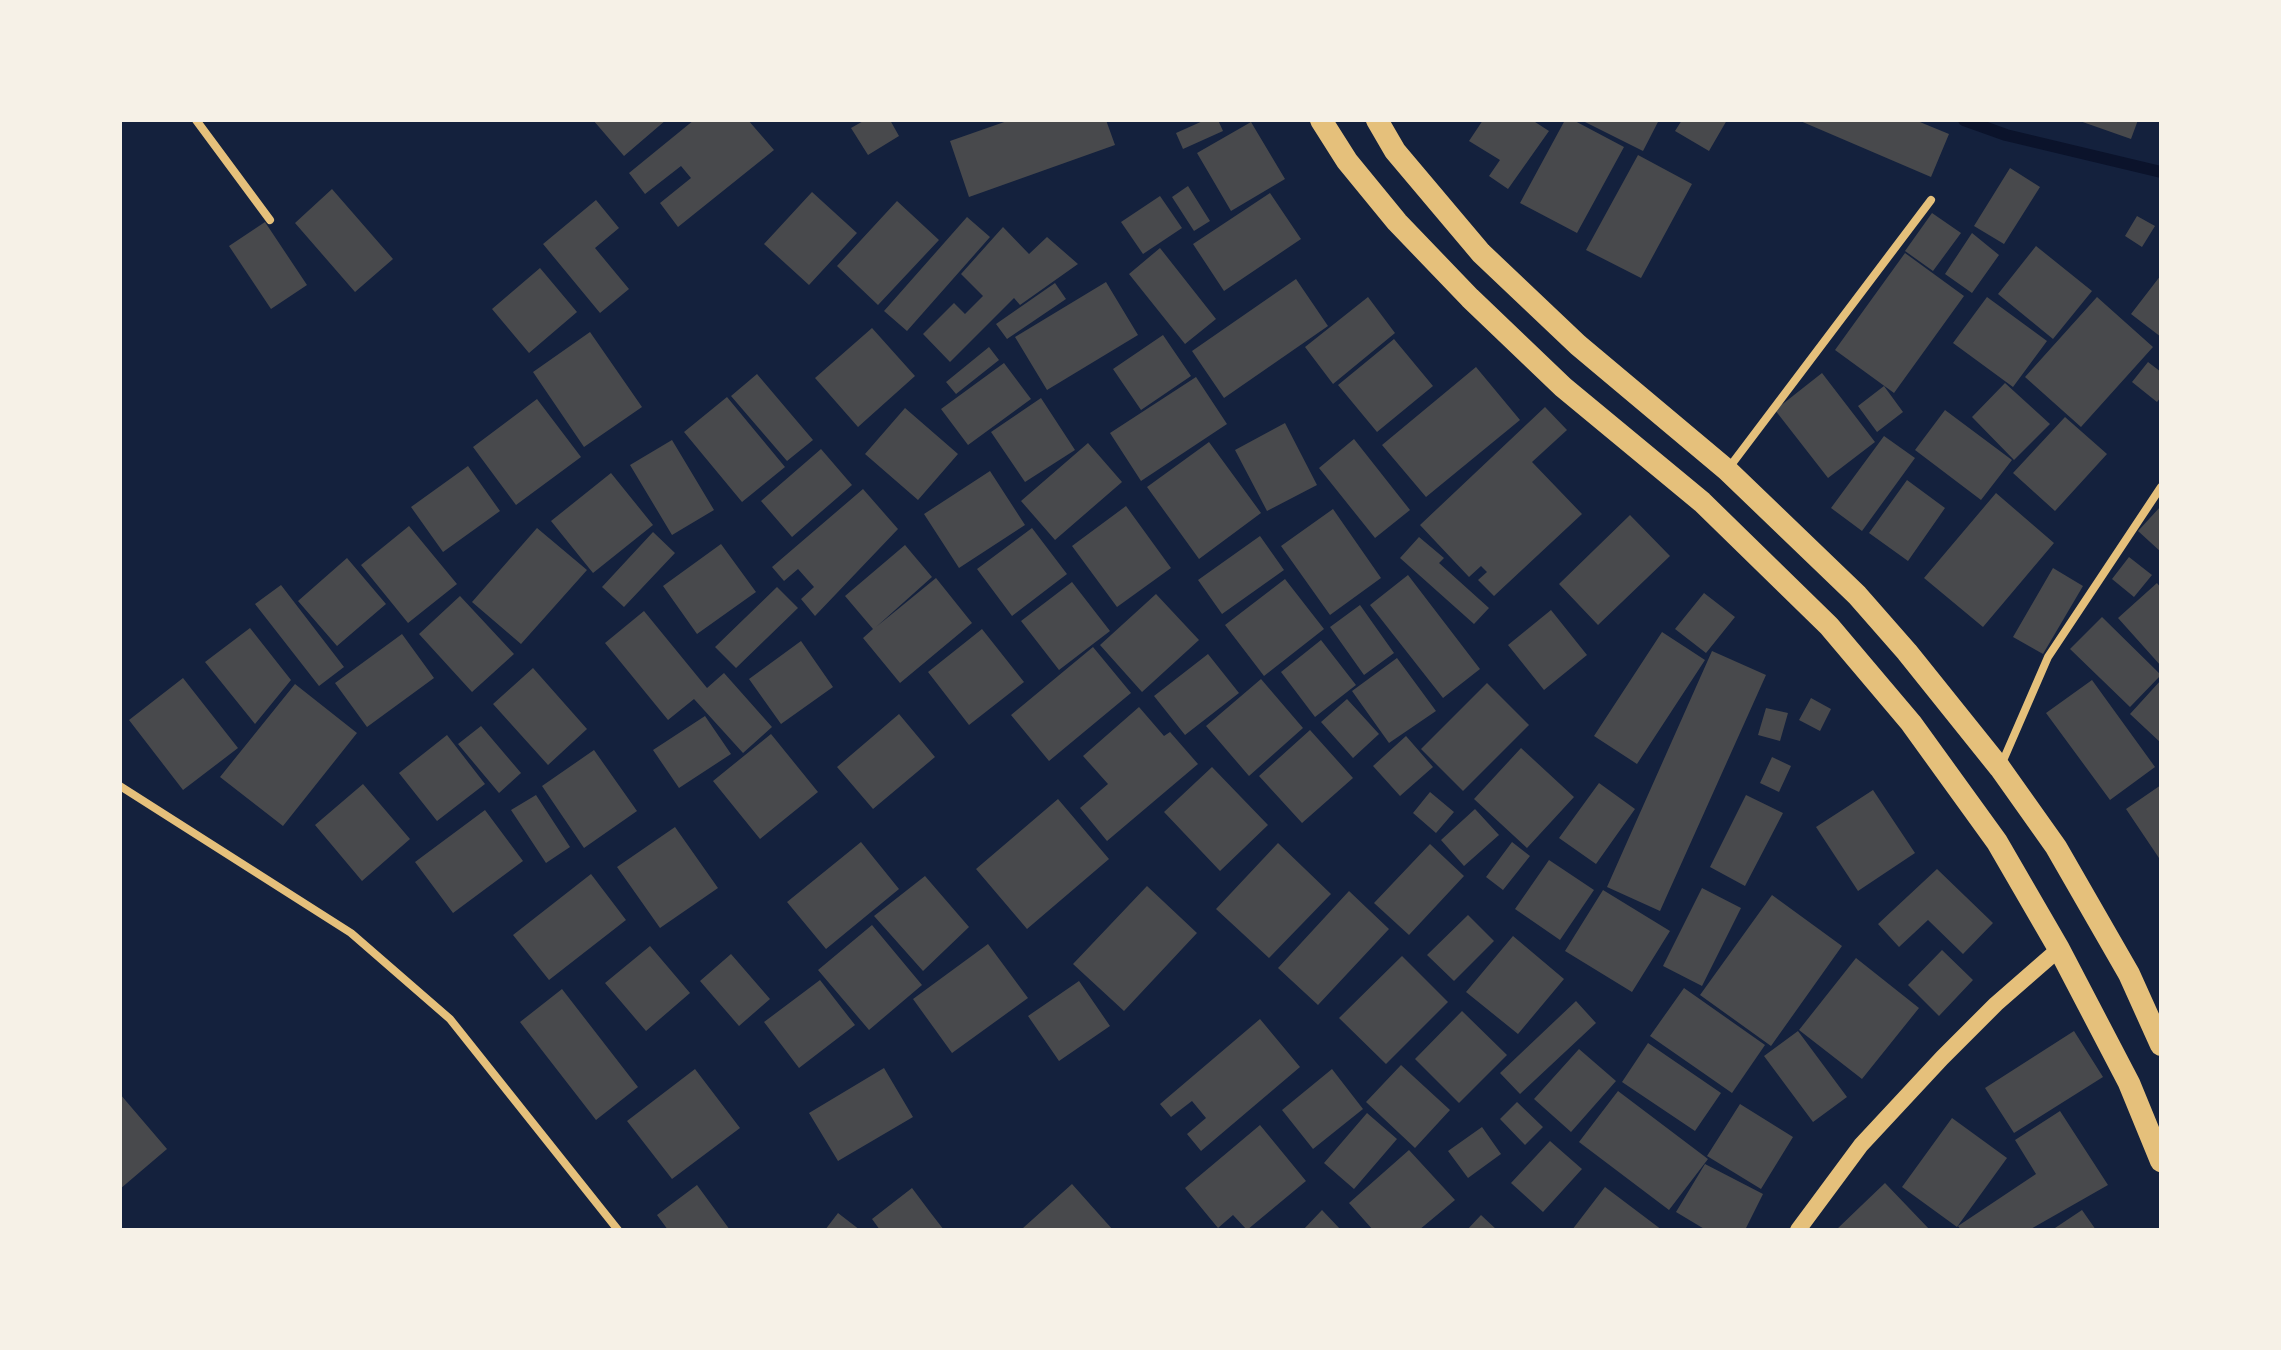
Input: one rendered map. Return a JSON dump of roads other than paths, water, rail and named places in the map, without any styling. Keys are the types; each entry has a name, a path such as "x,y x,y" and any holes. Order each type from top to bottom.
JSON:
{"highway":[{"path":"1321,120 1347,161 1397,222 1470,298 1563,387 1702,502 1829,626 1911,723 1997,842 2059,949 2129,1083 2161,1161"},
{"path":"1377,120 1395,151 1481,253 1578,345 1727,470 1857,595 2000,768 2056,847 2129,974 2161,1045"}],"main road":[{"path":"1798,1230 1861,1145 1996,1004 2059,949"}],"street":[{"path":"196,120 270,220"},
{"path":"1727,470 1931,200"},
{"path":"2000,768 2048,657 2161,487"},
{"path":"120,786 351,933 450,1019 618,1230"}],"waterway":[{"path":"1964,120 2006,135 2161,172"}]}
